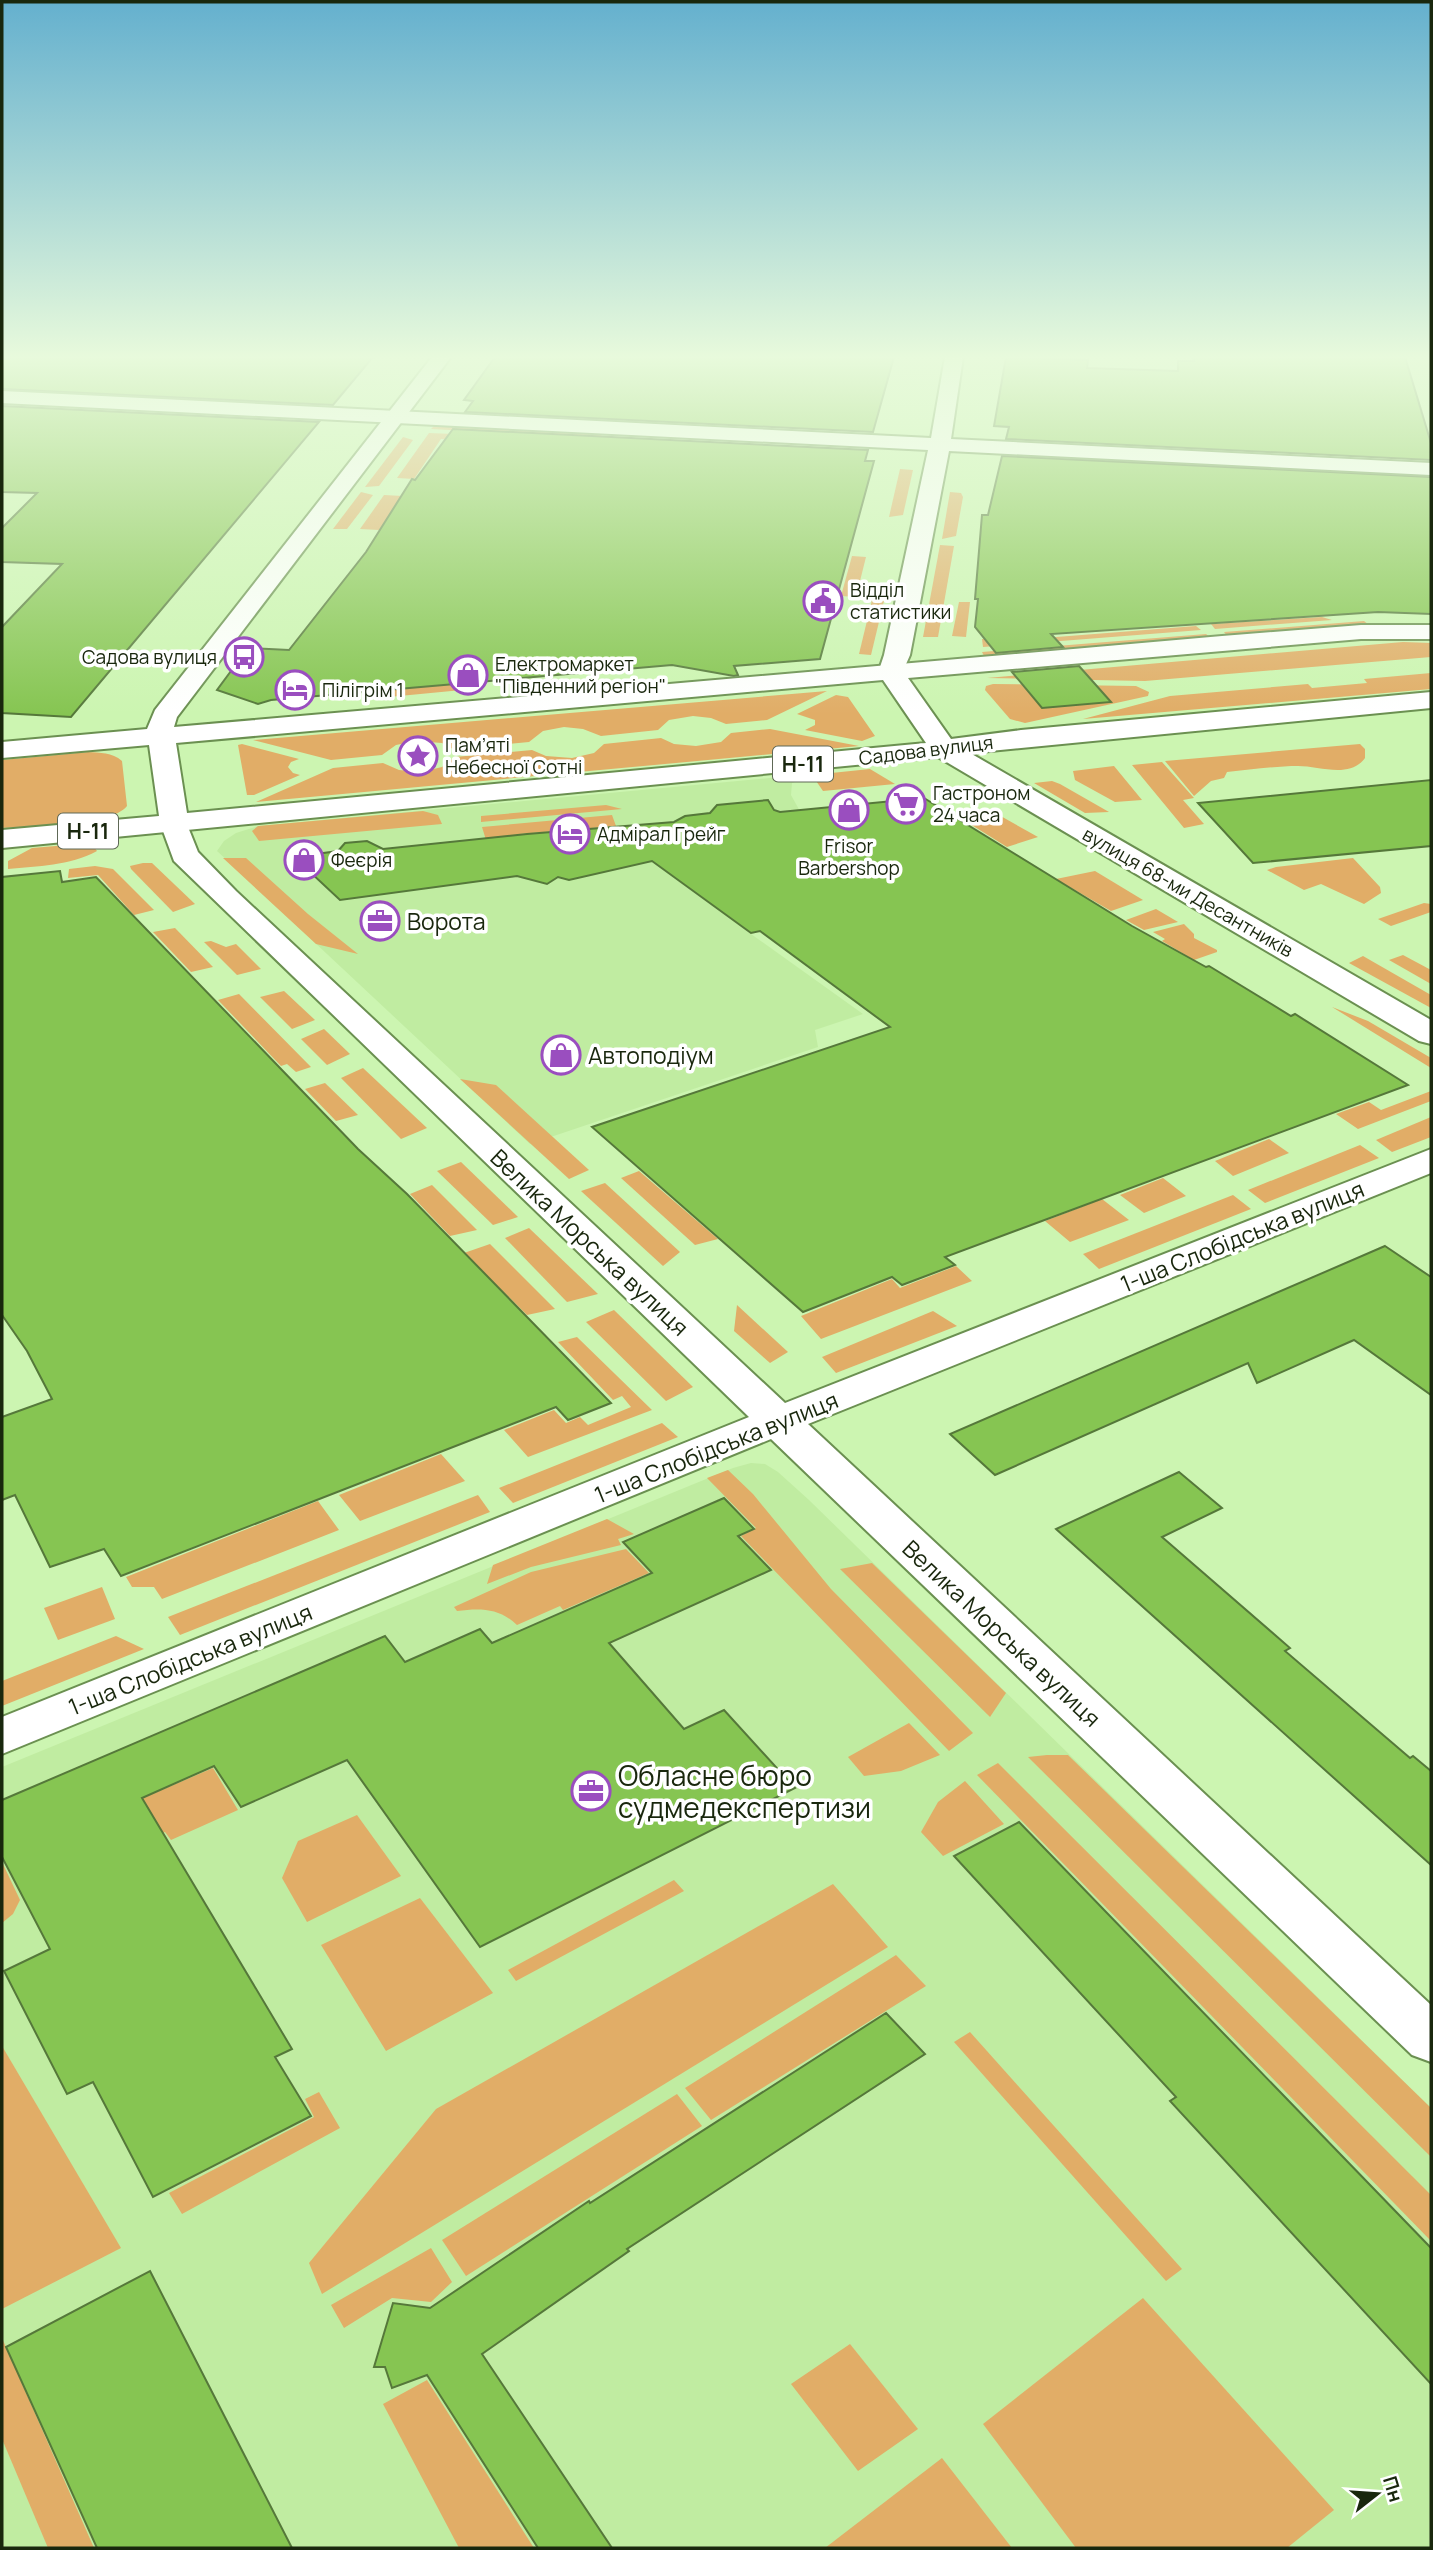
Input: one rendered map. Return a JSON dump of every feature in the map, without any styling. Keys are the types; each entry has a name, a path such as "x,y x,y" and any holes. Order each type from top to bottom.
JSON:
{"street":[{"name":"Велика Морська вулиця","path":"349,476 176,700 160,726 174,823 184,855 225,897 1431,2039"},
{"path":"891,673 897,655 933,476"},
{"path":"2,750 1361,632 1431,632"},
{"path":"891,673 944,749"},
{"name":"Садова вулиця","path":"2,839 1431,700"},
{"name":"вулиця 68-ми Десантників","path":"944,749 1431,1034"},
{"name":"1-ша Слобідська вулиця","path":"2,1736 1431,1160"}],"shaded area":[{"path":"373,476 386,476 379,486 365,487"},
{"path":"398,476 416,476 414,479 397,478"},
{"path":"898,476 912,476 903,515 889,517"},
{"path":"361,492 373,495 347,529 333,529"},
{"path":"950,492 961,493 963,497 956,536 942,539"},
{"path":"384,495 403,496 379,530 360,529"},
{"path":"940,545 954,546 938,637 923,637"},
{"path":"852,556 866,557 856,597 841,596"},
{"path":"872,600 884,601 871,655 859,654"},
{"path":"959,602 970,602 966,637 952,636"},
{"path":"1322,617 1332,620 1215,629 1211,624"},
{"path":"1364,621 1369,625 1228,637 1224,632"},
{"path":"1196,626 1201,630 983,647 982,639 1031,639"},
{"path":"1206,634 1211,638 985,658 982,652"},
{"path":"1403,642 1431,643 1431,657 1145,681 987,678"},
{"path":"1431,673 1431,689 1083,719 1170,696 1308,684 1312,688 1367,683 1364,679"},
{"path":"460,684 462,690 389,697 389,691 395,686"},
{"path":"986,686 1136,686 1149,692 1148,696 1025,723 1010,719 985,690"},
{"path":"827,691 767,720 726,724 711,718 693,716 669,720 658,730 601,736 583,729 564,727 543,731 529,742 453,749 442,743 416,741 396,745 382,755 331,760 253,740"},
{"path":"836,695 848,697 875,736 862,741 805,730 815,725 815,720 797,714"},
{"path":"770,729 859,746 256,802 333,768 383,763 399,770 421,772 442,767 455,757 532,750 546,756 572,758 594,753 604,744 661,738 674,744 696,746 721,742 731,733"},
{"path":"1360,744 1365,749 1365,758 1351,768 1334,770 1289,766 1227,772 1224,778 1211,781 1194,796 1165,761"},
{"path":"238,745 299,759 291,762 288,767 293,773 300,775 254,795 247,795"},
{"path":"88,752 110,754 122,761 127,806 118,813 87,822 2,828 2,760"},
{"path":"1162,762 1194,798 1183,800 1204,824 1184,828 1132,765"},
{"path":"1114,766 1142,800 1115,802 1075,780 1073,771"},
{"path":"870,769 895,784 823,791 812,775"},
{"path":"822,773 792,783 791,795 817,842 876,906 751,934 863,1014 815,1030 818,1047 530,1144 217,851 224,841 236,833 258,826"},
{"path":"1052,781 1109,812 1085,813 1034,783"},
{"path":"606,805 622,809 481,822 481,816"},
{"path":"990,810 1038,837 1007,847 962,819"},
{"path":"423,811 438,815 442,824 259,841 252,831 258,826"},
{"path":"612,815 616,826 520,834 520,837 486,840 482,827"},
{"path":"91,843 97,851 76,860 8,869 8,861 32,848"},
{"path":"223,858 246,858 308,914 358,954 316,944"},
{"path":"1353,858 1380,887 1381,893 1364,904 1321,884 1304,890 1267,870 1276,867"},
{"path":"152,863 195,904 173,912 131,869 130,866"},
{"path":"95,866 113,869 154,910 134,915 98,875 68,878 69,869"},
{"path":"1095,871 1143,900 1111,911 1056,879"},
{"path":"1424,903 1431,904 1431,912 1391,926 1378,919"},
{"path":"1156,909 1178,922 1144,930 1126,920"},
{"path":"1184,924 1194,934 1194,938 1217,952 1194,960 1162,941 1165,939 1153,932"},
{"path":"175,928 213,967 191,972 153,932"},
{"path":"211,941 226,947 236,944 261,969 237,975 204,942"},
{"path":"1403,955 1431,970 1431,984 1389,960"},
{"path":"1363,956 1431,995 1431,1008 1349,963"},
{"path":"284,991 315,1020 292,1029 260,997"},
{"path":"239,994 311,1067 296,1072 287,1064 281,1066 218,1000"},
{"path":"1332,1007 1368,1021 1431,1058 1431,1068"},
{"path":"324,1029 350,1054 327,1065 301,1039"},
{"path":"363,1068 427,1128 401,1139 341,1078"},
{"path":"460,1079 496,1085 589,1170 569,1179"},
{"path":"325,1083 358,1115 336,1121 305,1089"},
{"path":"1431,1091 1431,1101 1358,1129 1336,1114 1369,1102 1381,1110"},
{"path":"1431,1117 1431,1137 1392,1152 1376,1140"},
{"path":"1269,1139 1289,1153 1233,1176 1215,1161"},
{"path":"1360,1145 1379,1158 1265,1203 1248,1190"},
{"path":"461,1162 518,1217 493,1225 437,1171"},
{"path":"639,1171 718,1239 695,1245 621,1178"},
{"path":"1163,1178 1186,1196 1144,1213 1120,1195"},
{"path":"605,1183 680,1252 663,1266 581,1191"},
{"path":"432,1185 477,1230 450,1236 410,1194"},
{"path":"1233,1195 1251,1209 1099,1269 1083,1254"},
{"path":"1102,1199 1129,1220 1070,1242 1045,1221"},
{"path":"529,1228 598,1294 567,1302 505,1238"},
{"path":"490,1244 555,1309 527,1315 464,1253"},
{"path":"956,1266 972,1281 821,1339 801,1316 892,1279 900,1288"},
{"path":"737,1305 788,1352 770,1363 734,1331"},
{"path":"614,1310 693,1387 666,1401 586,1322"},
{"path":"933,1311 957,1326 836,1373 822,1357"},
{"path":"577,1337 652,1410 528,1457 504,1430 554,1410 566,1423 580,1417 588,1425 631,1407 622,1396 613,1400 558,1342"},
{"path":"662,1423 678,1437 513,1503 499,1488"},
{"path":"441,1454 465,1481 360,1521 339,1495"},
{"path":"751,1463 765,1464 778,1472 809,1500 1431,2108 1431,2548 2,2548 2,1767 733,1468"},
{"path":"728,1470 753,1494 831,1589 973,1733 949,1751 741,1536 756,1528 707,1478"},
{"path":"478,1495 490,1512 180,1635 168,1617"},
{"path":"318,1501 339,1530 162,1599 154,1587 132,1587 126,1577"},
{"path":"607,1519 634,1534 618,1539 621,1545 531,1567 487,1584 493,1565"},
{"path":"626,1549 649,1573 563,1610 560,1606 517,1625 496,1612 457,1611 454,1607 531,1572"},
{"path":"872,1563 1006,1693 990,1717 840,1569"},
{"path":"102,1587 115,1619 58,1640 44,1608"},
{"path":"116,1636 144,1649 2,1706 2,1681"},
{"path":"909,1723 940,1755 901,1771 864,1776 848,1757"},
{"path":"1068,1755 1431,2108 1431,2157 1028,1757"},
{"path":"998,1763 1431,2195 1431,2241 977,1775"},
{"path":"213,1768 238,1810 171,1840 165,1832 145,1841 124,1806"},
{"path":"965,1781 1004,1824 943,1856 921,1832 938,1802"},
{"path":"357,1815 401,1876 307,1922 282,1878 298,1841"},
{"path":"2,1862 20,1900 13,1914 2,1923"},
{"path":"674,1880 684,1891 516,1981 508,1970"},
{"path":"833,1884 888,1947 322,2294 309,2263 436,2109"},
{"path":"420,1898 493,1993 386,2051 321,1945"},
{"path":"896,1955 926,1986 711,2120 685,2088"},
{"path":"970,2032 1182,2269 1166,2281 954,2042"},
{"path":"2,2046 121,2248 2,2309"},
{"path":"319,2092 340,2128 182,2214 169,2193 314,2117 305,2099"},
{"path":"677,2094 702,2126 466,2276 442,2240"},
{"path":"431,2248 452,2282 431,2302 392,2298 344,2328 331,2305"},
{"path":"1143,2298 1334,2510 1287,2548 1076,2548 983,2424"},
{"path":"2,2338 94,2548 48,2548 2,2439"},
{"path":"850,2344 918,2429 858,2471 791,2384"},
{"path":"427,2380 534,2548 459,2548 383,2404"},
{"path":"942,2458 1012,2548 825,2548"}],"building":[{"path":"2,476 274,476 71,717 2,713 2,627 62,564 2,562 2,528 37,493 2,492"},
{"path":"418,476 870,476 820,659 734,666 738,675 734,676 672,665 271,700 258,704 217,690 248,648 289,650 366,552 412,479 415,480"},
{"path":"997,476 1431,477 1431,614 1378,612 1051,634 1063,647 996,653 975,627 982,515 988,515"},
{"path":"1079,666 1111,702 1042,708 1012,672"},
{"path":"1431,780 1431,846 1253,863 1198,803"},
{"path":"924,798 1132,926 1206,967 1209,966 1291,1016 1295,1014 1408,1085 945,1257 955,1265 902,1285 892,1277 803,1312 592,1127 890,1027 760,931 751,933 652,861 569,880 558,877 547,884 517,876 340,900 294,857 338,851 345,843 367,841 383,849 674,822 685,816 710,813 717,805 768,800 774,810 780,812"},
{"path":"60,871 62,882 96,877 358,1149 407,1194 611,1403 568,1420 556,1407 121,1576 104,1549 50,1567 15,1495 2,1500 2,1417 52,1399 27,1351 2,1315 2,877"},
{"path":"1385,1246 1431,1277 1431,1395 1354,1340 1257,1383 1248,1363 995,1475 950,1434"},
{"path":"1179,1472 1222,1508 1162,1537 1290,1648 1285,1651 1410,1758 1413,1756 1431,1771 1431,1865 1056,1529"},
{"path":"724,1498 754,1529 738,1536 771,1570 609,1643 684,1729 724,1710 795,1788 480,1947 347,1760 241,1807 214,1766 142,1798 292,2049 275,2057 311,2116 153,2197 93,2082 67,2094 4,1971 50,1949 2,1857 2,1800 385,1636 405,1662 480,1629 492,1643 652,1573 623,1542"},
{"path":"1019,1822 1431,2248 1431,2384 1170,2101 1176,2097 954,1856"},
{"path":"886,2013 925,2054 627,2249 629,2251 482,2354 612,2548 538,2548 427,2375 392,2388 385,2367 374,2367 393,2303 430,2308 589,2201 590,2203"},
{"path":"150,2271 292,2548 97,2548 6,2347"}],"place":[{"name":"Відділ статистики","path":"823,601"},
{"name":"Садова вулиця","path":"244,657"},
{"name":"Електромаркет \"Південний регіон\"","path":"468,675"},
{"name":"Пілігрім 1","path":"295,690"},
{"name":"Пам’яті Небесної Сотні","path":"418,756"},
{"name":"Гастроном 24 часа","path":"906,804"},
{"name":"Frisor Barbershop","path":"849,810"},
{"name":"Адмірал Грейг","path":"570,834"},
{"name":"Феєрія","path":"304,860"},
{"name":"Ворота","path":"380,921"},
{"name":"Автоподіум","path":"561,1055"},
{"name":"Обласне бюро судмедекспертизи","path":"591,1791"}]}
